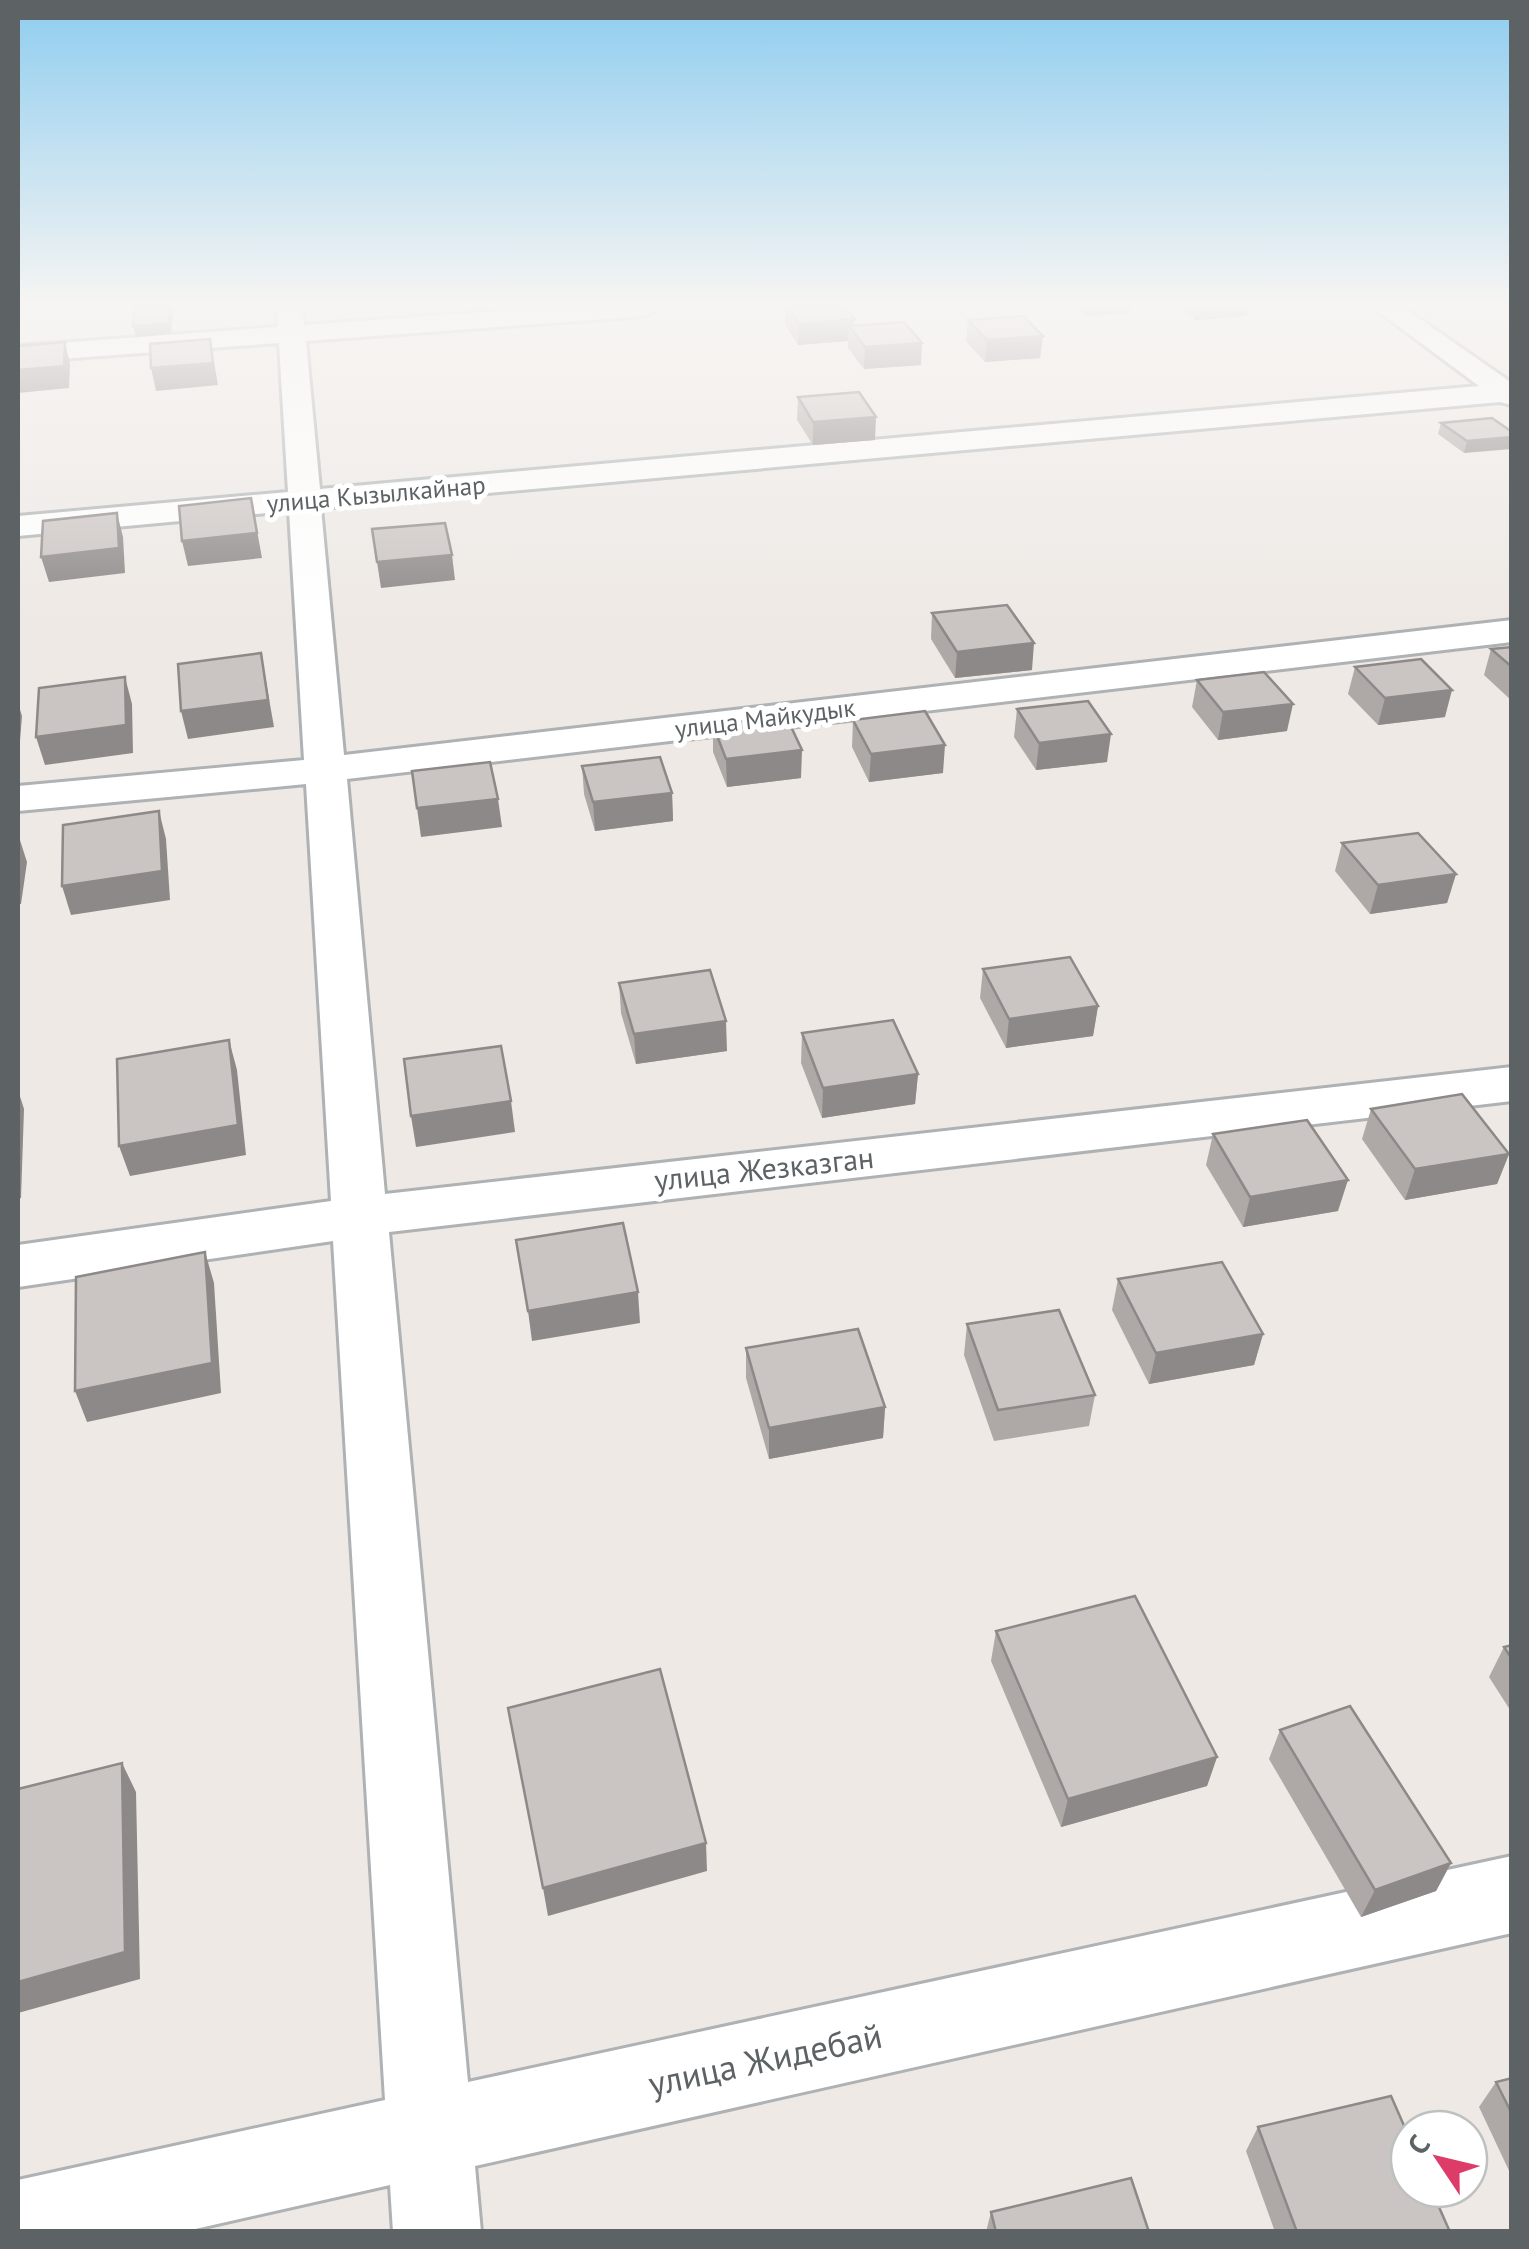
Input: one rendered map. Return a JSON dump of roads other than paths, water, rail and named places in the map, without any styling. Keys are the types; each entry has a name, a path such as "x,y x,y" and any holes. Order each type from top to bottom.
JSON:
{"street":[{"path":"297,413 437,2232"},
{"name":"улица Кызылкайнар","path":"18,526 1293,413"},
{"name":"улица Майкудык","path":"18,799 324,770 1512,632"},
{"name":"улица Жезказган","path":"18,1266 472,1201 1512,1084"},
{"name":"улица Жидебай","path":"18,2224 1512,1894"}]}
